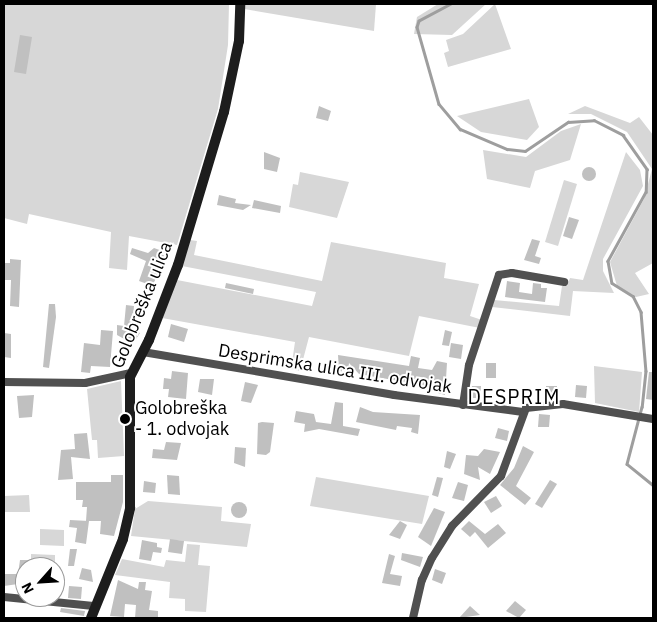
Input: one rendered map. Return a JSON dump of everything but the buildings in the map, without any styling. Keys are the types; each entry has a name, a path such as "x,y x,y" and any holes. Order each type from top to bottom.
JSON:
{"street":[{"name":"Golobreška ulica","path":"91,618 94,606 123,539 130,508 131,373 143,352 178,265 224,112 239,41 240,4"},
{"path":"464,405 470,365 499,275 512,272 564,282"},
{"name":"Desprimska ulica III. odvojak","path":"143,352 464,405 523,412"},
{"path":"4,382 85,382 131,373"},
{"path":"413,618 429,564 452,526 505,468 523,412 530,406 548,403 651,419"},
{"path":"4,597 94,606"}],"shaded area":[{"path":"4,4 229,4 228,45 218,109 177,245 129,236 127,270 109,268 111,232 29,214 27,224 4,218"},
{"path":"244,4 376,4 374,31 244,9"},
{"path":"438,4 486,4 452,35 414,34 417,17"},
{"path":"495,4 511,49 448,67 444,53 449,51 446,40 463,34"},
{"path":"529,99 539,127 527,140 481,132 457,116"},
{"path":"585,106 630,123 639,117 653,135 653,263 635,273 649,294 636,297 617,286 610,262 644,199 652,169 627,132 591,114 568,114"},
{"path":"581,124 570,160 535,171 530,188 487,179 483,150 526,157 561,131"},
{"path":"626,152 640,170 643,186 603,259 603,271 614,293 573,291 570,316 492,307 494,300 559,306 562,286 567,286 570,278 583,280"},
{"path":"300,172 349,182 337,218 289,207 293,184 298,185"},
{"path":"564,180 577,184 558,246 545,242"},
{"path":"190,240 197,241 194,255 322,281 331,242 446,263 444,278 479,284 470,316 482,320 480,328 419,316 409,356 309,337 300,371 291,369 295,342 162,318 177,280 312,306 316,292 182,266"},
{"path":"594,366 642,372 639,412 595,403"},
{"path":"121,381 124,456 98,458 97,440 92,440 87,389"},
{"path":"316,477 429,496 422,524 310,506"},
{"path":"29,495 30,512 4,512 4,496"},
{"path":"148,501 222,507 221,521 251,524 247,547 131,536 135,509"},
{"path":"40,529 64,530 64,546 40,545"},
{"path":"187,544 200,545 198,565 210,566 206,612 185,611 185,599 169,598 170,582 115,575 122,559 164,567 166,560 185,562"},
{"path":"31,554 55,555 55,557 31,557"}],"waterway":[{"path":"451,4 419,21 417,27 439,104 460,129 507,149 525,151 568,122 594,120 623,135 647,169 646,192 608,261 612,283 633,296 641,312 646,371 642,407 627,464 653,485"}],"place":[{"name":"Golobreška - 1. odvojak","path":"125,419"}],"district":[{"name":"DESPRIM","path":"514,396"}]}
